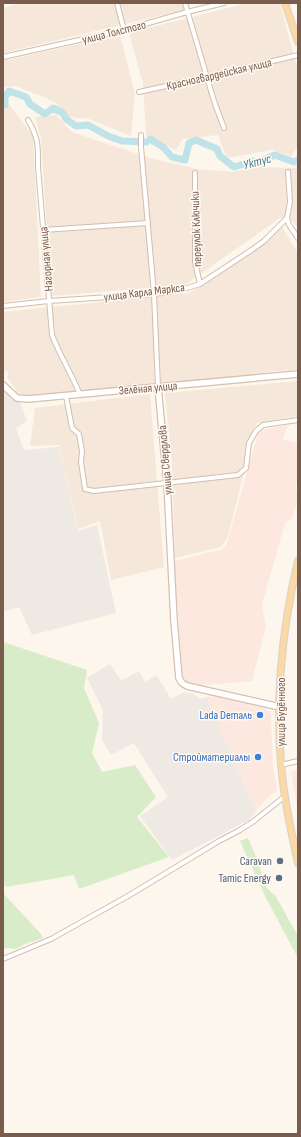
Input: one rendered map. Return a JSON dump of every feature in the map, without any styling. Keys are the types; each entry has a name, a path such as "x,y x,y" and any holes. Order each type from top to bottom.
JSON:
{"main road":[{"path":"285,3 298,42"},
{"name":"улица Будённого","path":"298,561 287,613 280,677 281,765 285,796 298,863"}],"street":[{"path":"117,3 124,30"},
{"path":"185,3 219,118 224,128"},
{"name":"улица Толстого","path":"3,58 124,30 224,3"},
{"name":"Красногвардейская улица","path":"139,92 298,55"},
{"name":"Нагорная улица","path":"28,120 36,133 38,142 43,230 52,335 57,348 74,377 80,394"},
{"name":"улица Свердлова","path":"141,135 154,294 158,387 167,483 174,621 180,681 187,686 280,707"},
{"path":"288,172 290,202 287,218 298,238"},
{"name":"переулок Ключики","path":"195,173 195,262 200,284"},
{"name":"улица Карла Маркса","path":"3,306 49,301 154,294 181,290 200,284 253,250 287,218"},
{"path":"43,230 148,223"},
{"name":"Зелёная улица","path":"3,385 17,398 28,399 298,374"},
{"path":"66,396 72,428 79,434 82,451 81,462 84,489 94,491 238,475 246,468 249,443 256,431 263,425 298,420"},
{"path":"281,765 298,760"},
{"path":"3,958 51,939 128,896 244,828 285,796"}],"shaded area":[{"path":"21,3 182,3 184,10 3,53 3,8"},
{"path":"247,3 280,3 298,71 298,147 291,156 271,150 227,158 218,135 183,139 176,150 146,136 143,84 129,33"},
{"path":"120,35 135,93 131,136 89,119 68,117 55,102 16,86 3,87 3,61"},
{"path":"7,102 33,136 41,297 3,302 3,106"},
{"path":"56,115 72,132 150,158 197,169 232,172 260,167 295,168 298,166 298,227 289,218 280,218 185,285 51,296 41,139 35,117"},
{"path":"282,227 298,253 298,369 34,396 19,394 8,379 8,371 3,372 3,312 190,293"},
{"path":"298,381 298,416 257,423 248,440 242,481 227,539 221,547 175,558 172,464 165,393"},
{"path":"3,391 20,402 27,421 16,428 24,450 59,447 78,531 97,525 116,613 32,635 19,607 3,612"},
{"path":"150,394 164,567 111,580 100,521 78,529 59,445 30,446 35,408"},
{"path":"288,425 283,440 298,443 298,478 295,488 298,494 298,500 291,520 285,523 262,605 266,626 252,681 194,686 190,682 183,683 174,561 220,550 226,546 258,433 260,430"},
{"path":"110,664 121,681 139,671 145,682 156,675 171,699 185,692 193,694 200,699 206,697 256,811 249,820 172,860 140,816 168,797 134,743 111,755 102,740 103,710 87,678"},
{"path":"222,696 264,707 271,714 273,766 277,791 267,798 256,811 206,697"},
{"path":"298,770 298,813 291,772"}],"green space":[{"path":"3,642 87,670 84,688 99,723 92,753 102,772 135,765 156,797 137,817 169,857 79,889 74,875 6,887 3,884"},
{"path":"248,838 267,888 275,895 298,936 298,958 265,896 240,841"},
{"path":"3,893 43,938 25,944 16,949 3,949"}],"waterway":[{"name":"Уктус","path":"3,105 5,105 5,97 9,91 26,97 30,104 45,114 53,108 63,113 66,119 76,126 88,125 108,136 122,141 146,142"},
{"name":"Уктус","path":"150,139 163,147 172,157 185,160 189,143 196,140 217,149 220,156 234,167 253,161 258,162 275,155 294,162 298,160"}],"place":[{"name":"Lada Dеталь","path":"260,715"},
{"name":"Стройматериалы","path":"258,757"},
{"name":"Caravan","path":"280,861"},
{"name":"Tamic Еnergy","path":"279,878"}]}
